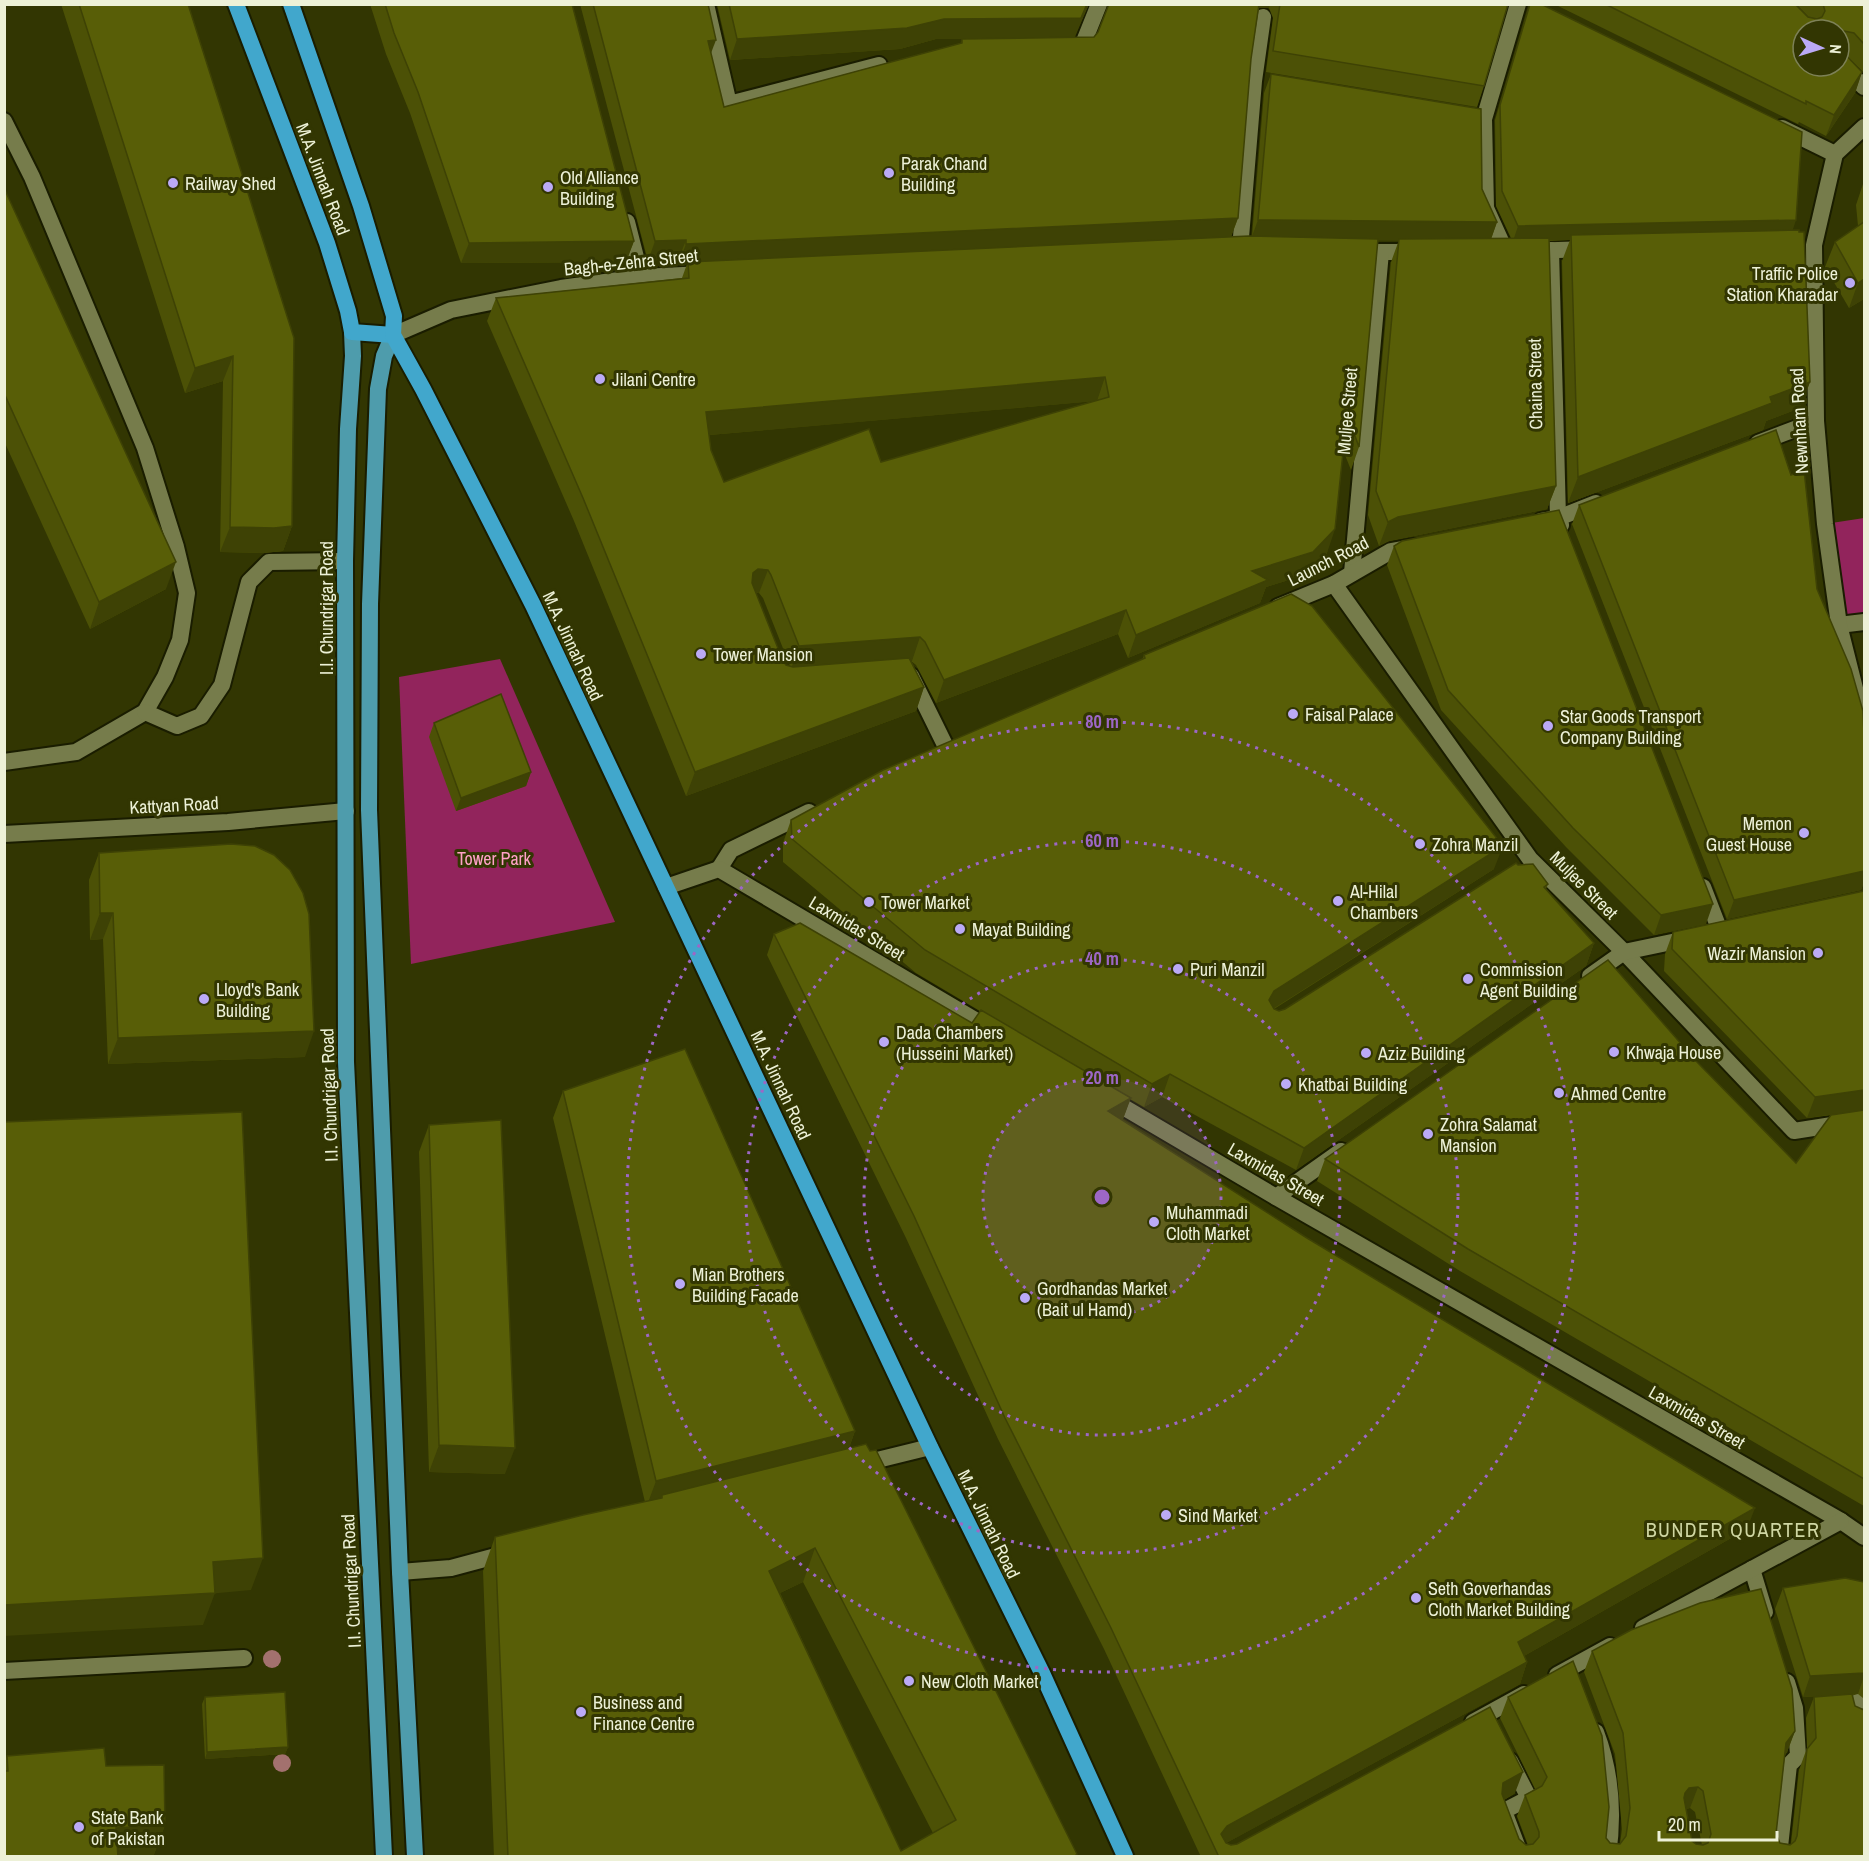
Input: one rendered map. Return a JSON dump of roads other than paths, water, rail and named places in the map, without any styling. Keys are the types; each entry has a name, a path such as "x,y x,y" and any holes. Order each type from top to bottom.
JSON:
{"highway":[{"name":"M.A. Jinnah Road","path":"236,4 327,243 348,311 352,332"},
{"name":"M.A. Jinnah Road","path":"291,4 361,206 394,316 393,334 533,605 930,1447 1042,1673 1125,1857"},
{"path":"352,332 393,334"}],"main road":[{"name":"I.I. Chundrigar Road","path":"352,332 345,561 346,1062 384,1857"},
{"path":"393,334 384,356 378,389 370,604 369,810 400,1572 415,1857"}],"street":[{"path":"706,4 729,104 890,62"},
{"path":"1059,49 1081,49 1099,4"},
{"path":"1506,252 1486,208 1478,118 1526,6"},
{"path":"1240,249 1260,82 1263,17"},
{"path":"1851,74 1864,87"},
{"path":"4,121 32,177 145,448 187,593 180,640 165,677 145,712 76,752 4,762"},
{"path":"1772,123 1835,154 1864,127"},
{"name":"Newnham Road","path":"1835,154 1808,246 1816,421 1825,524 1839,625 1864,724"},
{"path":"623,209 641,277"},
{"path":"1483,252 1611,249"},
{"name":"Chaina Street","path":"1551,250 1558,518 1566,539"},
{"path":"1346,252 1426,252"},
{"name":"Muljee Street","path":"1352,573 1381,252"},
{"name":"Bagh-e-Zehra Street","path":"393,334 451,310 561,288 641,277 725,273"},
{"path":"1737,450 1816,421"},
{"path":"1525,524 1558,518 1614,497"},
{"name":"Launch Road","path":"1259,615 1334,584 1391,551 1425,544"},
{"path":"145,712 177,726 201,716 222,685 249,582 269,562 345,561"},
{"name":"Muljee Street","path":"1334,584 1525,862 1624,952 1794,1131 1864,1120"},
{"path":"1839,625 1864,622"},
{"path":"896,671 908,670 945,745"},
{"path":"666,887 719,869 731,850 828,803"},
{"name":"Kattyan Road","path":"4,834 228,822 345,811"},
{"name":"Laxmidas Street","path":"719,869 1008,1039"},
{"path":"1576,986 1624,952 1726,930 1699,877"},
{"name":"Laxmidas Street","path":"1091,1088 1276,1197 1841,1521 1864,1537"},
{"path":"1276,1197 1353,1143"},
{"path":"850,1467 930,1447"},
{"path":"1455,1732 1489,1720 1538,1685 1573,1672 1627,1637 1841,1521"},
{"path":"400,1572 451,1568 519,1550"},
{"path":"1752,1569 1768,1623"},
{"path":"4,1671 244,1658"},
{"path":"1779,1857 1789,1765 1798,1756 1801,1708 1782,1666"},
{"path":"1592,1722 1605,1755 1612,1828 1608,1857"},
{"path":"1503,1746 1529,1798 1504,1811 1521,1857"}],"place":[{"name":"Parak Chand Building","path":"889,173"},
{"name":"Railway Shed","path":"173,183"},
{"name":"Old Alliance Building","path":"548,187"},
{"name":"Traffic Police Station Kharadar","path":"1850,283"},
{"name":"Jilani Centre","path":"600,379"},
{"name":"Tower Mansion","path":"701,654"},
{"name":"Faisal Palace","path":"1293,714"},
{"name":"Star Goods Transport Company Building","path":"1548,726"},
{"name":"Memon Guest House","path":"1804,833"},
{"name":"Zohra Manzil","path":"1420,844"},
{"name":"Al-Hilal Chambers","path":"1338,901"},
{"name":"Tower Market","path":"869,902"},
{"name":"Mayat Building","path":"960,929"},
{"name":"Wazir Mansion","path":"1818,953"},
{"name":"Puri Manzil","path":"1178,969"},
{"name":"Commission Agent Building","path":"1468,979"},
{"name":"Lloyd's Bank Building","path":"204,999"},
{"name":"Dada Chambers (Husseini Market)","path":"884,1042"},
{"name":"Khwaja House","path":"1614,1052"},
{"name":"Aziz Building","path":"1366,1053"},
{"name":"Khatbai Building","path":"1286,1084"},
{"name":"Ahmed Centre","path":"1559,1093"},
{"name":"Zohra Salamat Mansion","path":"1428,1134"},
{"name":"Muhammadi Cloth Market","path":"1154,1222"},
{"name":"Mian Brothers Building Facade","path":"680,1284"},
{"name":"Gordhandas Market (Bait ul Hamd)","path":"1025,1298"},
{"name":"Sind Market","path":"1166,1515"},
{"name":"Seth Goverhandas Cloth Market Building","path":"1416,1598"},
{"name":"New Cloth Market","path":"909,1681"},
{"name":"Business and Finance Centre","path":"581,1712"},
{"name":"State Bank of Pakistan","path":"79,1827"}],"district":[{"name":"BUNDER QUARTER","path":"1733,1529"}],"park label":[{"name":"Tower Park","path":"494,858"}]}
